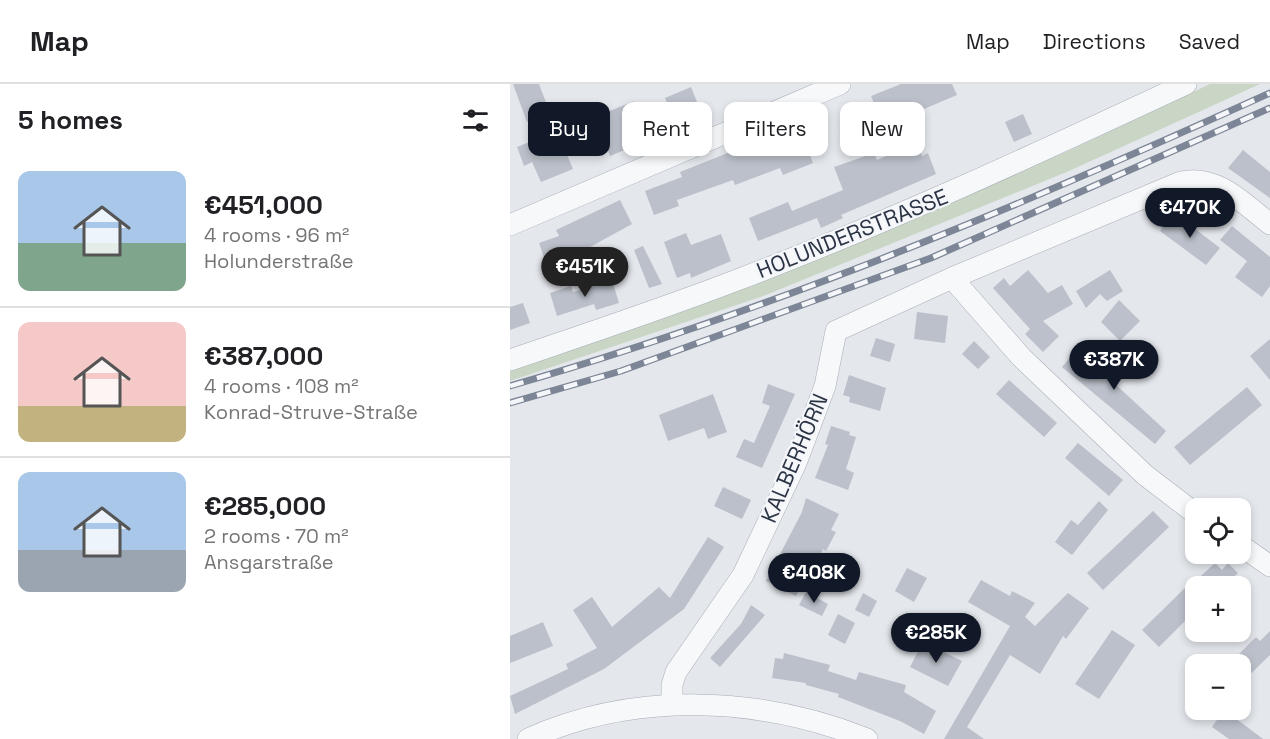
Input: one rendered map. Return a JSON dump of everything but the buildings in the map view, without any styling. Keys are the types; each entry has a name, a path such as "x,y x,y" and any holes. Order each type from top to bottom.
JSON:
{"street":[{"path":"510,225 840,84"},
{"name":"HOLUNDERSTRASSE","path":"510,360 736,281 963,188 1186,84"},
{"path":"1185,506 1145,475 1021,357 952,278 1181,182 1196,179 1218,184 1270,224"},
{"name":"KALBERHÖRN","path":"672,704 672,685 676,672 743,575 796,463 825,386 836,331 952,278"},
{"path":"1251,553 1270,566"},
{"path":"528,739 554,728 605,714 672,704 744,707 806,718 867,739"}],"green space":[{"path":"1210,84 1260,84 1069,171 766,295 510,381 510,368 874,234 1064,153"}],"railway":[{"path":"510,386 704,324 800,290 990,215 1270,93"},
{"path":"510,403 621,371 931,258 1270,108"}]}
